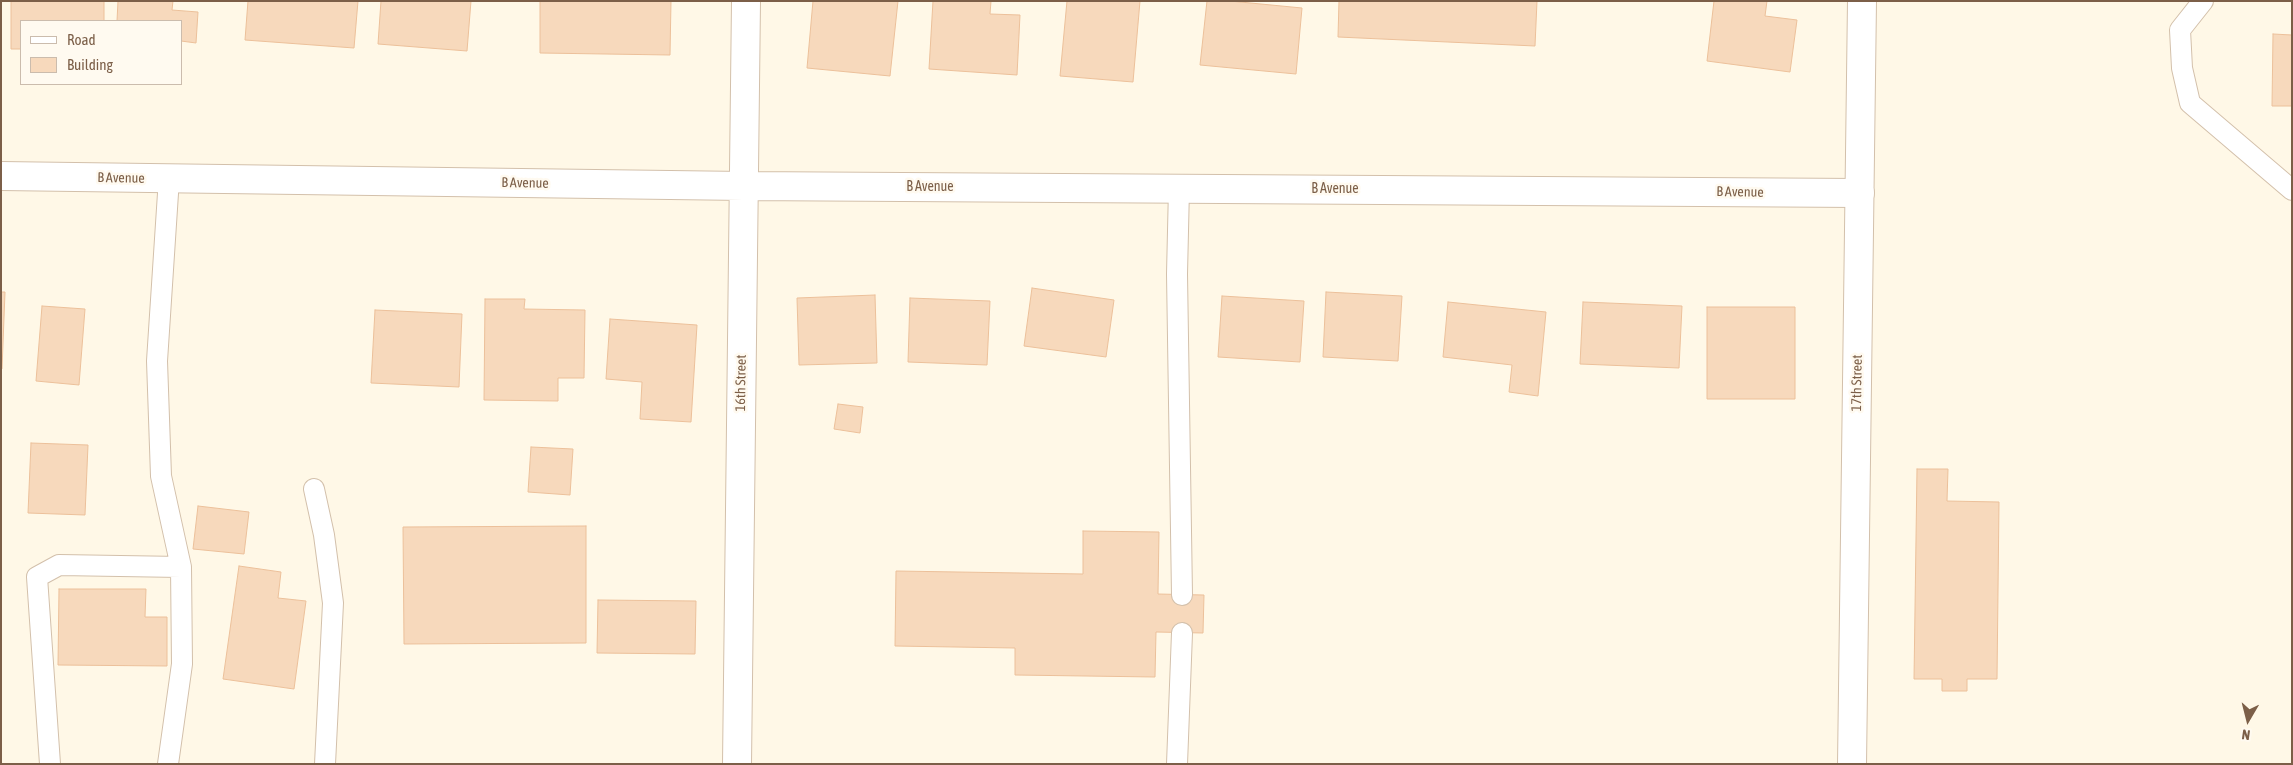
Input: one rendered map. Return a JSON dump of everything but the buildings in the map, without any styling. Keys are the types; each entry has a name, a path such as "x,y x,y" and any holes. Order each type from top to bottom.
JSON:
{"street":[{"name":"16th Street","path":"737,764 746,1"},
{"name":"17th Street","path":"1852,764 1862,1"},
{"name":"B Avenue","path":"1,176 744,186 1860,193"}],"lane":[{"path":"2203,1 2180,30 2182,68 2190,103 2292,190"},
{"path":"168,764 182,664 181,567 161,476 157,361 169,178"},
{"path":"1179,188 1176,274 1182,595"},
{"path":"314,489 324,535 333,603 325,764"},
{"path":"50,764 37,578 59,565 181,567"},
{"path":"1177,764 1182,633"}]}
